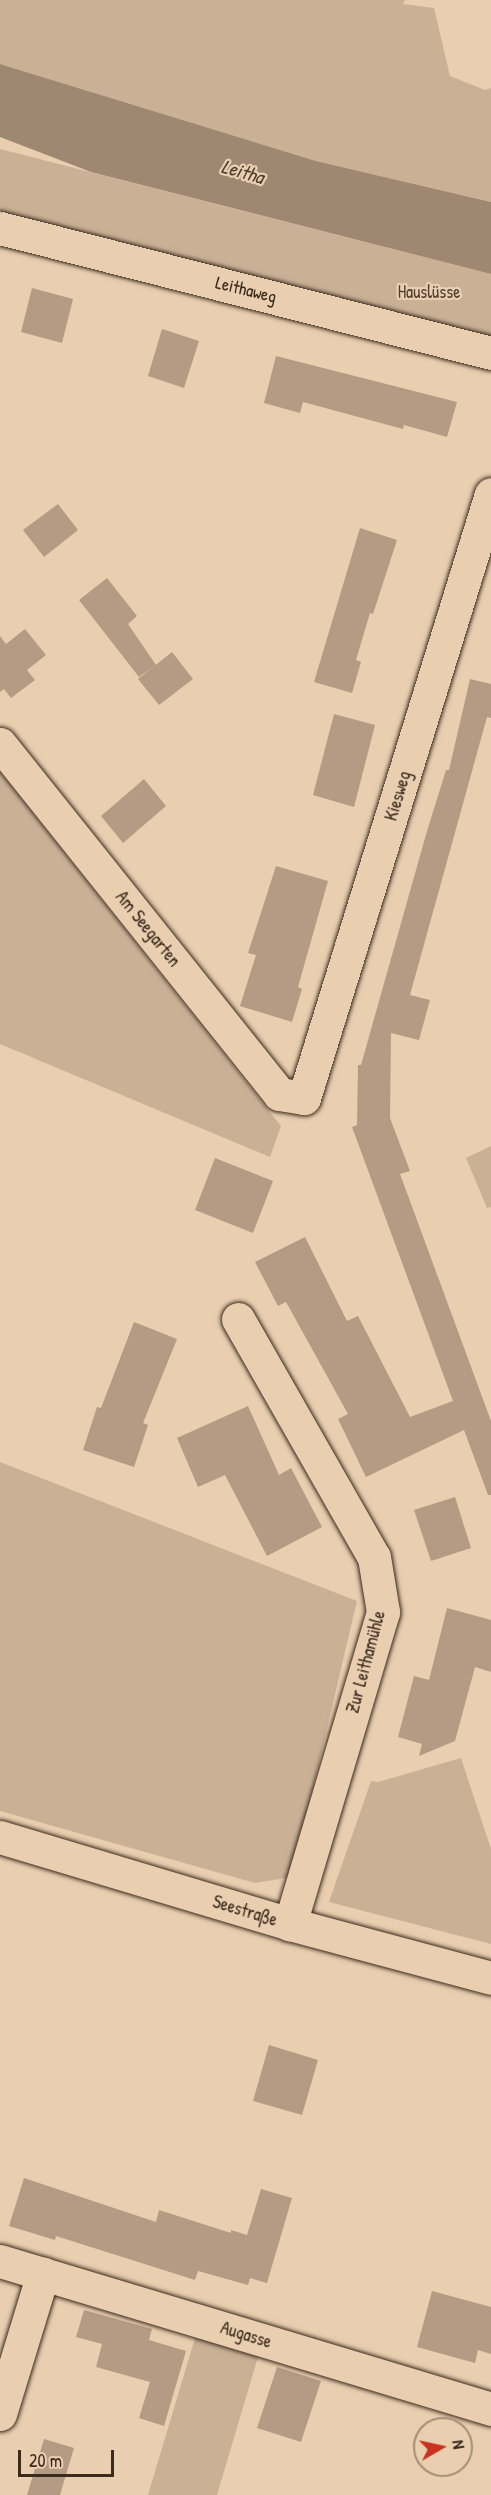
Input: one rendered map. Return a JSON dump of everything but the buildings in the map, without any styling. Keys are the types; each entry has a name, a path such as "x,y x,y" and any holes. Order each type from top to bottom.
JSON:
{"street":[{"name":"Leithaweg","path":"0,228 491,353"},
{"name":"Kiesweg","path":"304,1098 491,494"},
{"name":"Am Seegarten","path":"0,744 279,1094 304,1098"},
{"name":"Zur Leithamühle","path":"238,1319 374,1557 384,1612 290,1924"},
{"name":"Seestraße","path":"0,1837 290,1924 491,1978"},
{"name":"Augasse","path":"0,2261 491,2409"},
{"path":"0,2414 43,2273"}],"green space":[{"path":"0,0 405,0 403,4 434,8 450,76 485,90 491,88 491,202 316,161 0,64"},
{"name":"Hauslüsse","path":"0,149 491,274 491,340 0,213"},
{"path":"0,772 281,1126 270,1157 0,1044"},
{"path":"491,1146 491,1207 487,1208 466,1158"},
{"path":"0,1462 357,1601 292,1877 255,1883 0,1811"},
{"path":"461,1758 491,1849 491,1944 329,1902 371,1781 378,1782"},
{"path":"195,2338 258,2357 217,2495 148,2495"}],"water":[{"name":"Leitha","path":"0,64 316,161 491,202 491,274 91,172 0,137"}]}
